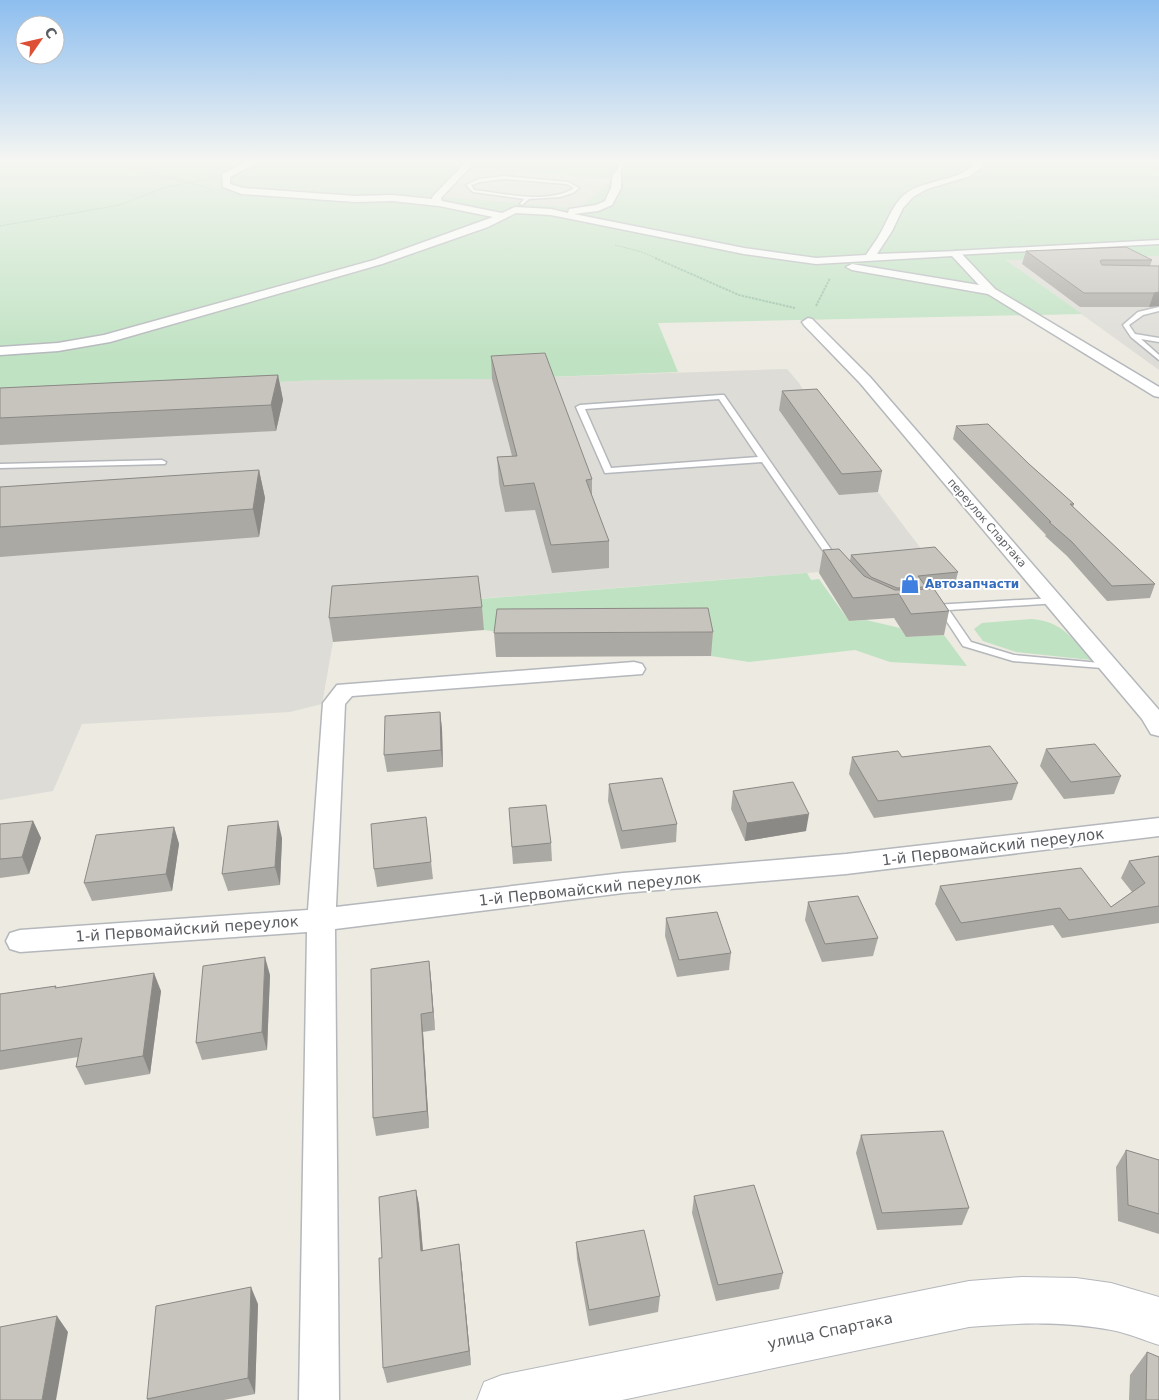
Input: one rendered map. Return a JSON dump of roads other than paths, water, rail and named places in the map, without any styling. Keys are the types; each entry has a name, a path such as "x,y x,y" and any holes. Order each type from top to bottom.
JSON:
{"street":[{"path":"0,351 58,347 105,339 378,262 472,227"},
{"path":"627,227 744,251 836,264 991,291"},
{"path":"870,257 888,227"},
{"path":"816,261 955,252 991,291 1159,393"},
{"name":"переулок Спартака","path":"808,322 865,380 1111,667 1152,716 1159,729"},
{"path":"319,1400 321,920 334,703 345,690 634,669"},
{"name":"1-й Первомайский переулок","path":"20,940 321,920 623,883 846,864 1159,827"},
{"name":"улица Спартака","path":"502,1400 969,1304 1025,1300 1083,1303 1112,1307 1159,1321"}],"lane":[{"path":"955,252 1159,242"},
{"path":"1159,309 1146,310 1134,316 1126,326 1133,336 1159,358"},
{"path":"1133,336 1159,340"},
{"path":"764,459 608,472 580,407 721,398 764,459 841,571"},
{"path":"0,466 162,462"},
{"path":"926,608 1054,601"},
{"path":"943,608 967,644 1013,658 1111,667"}],"place":[{"name":"Автозапчасти","path":"910,584"}]}
